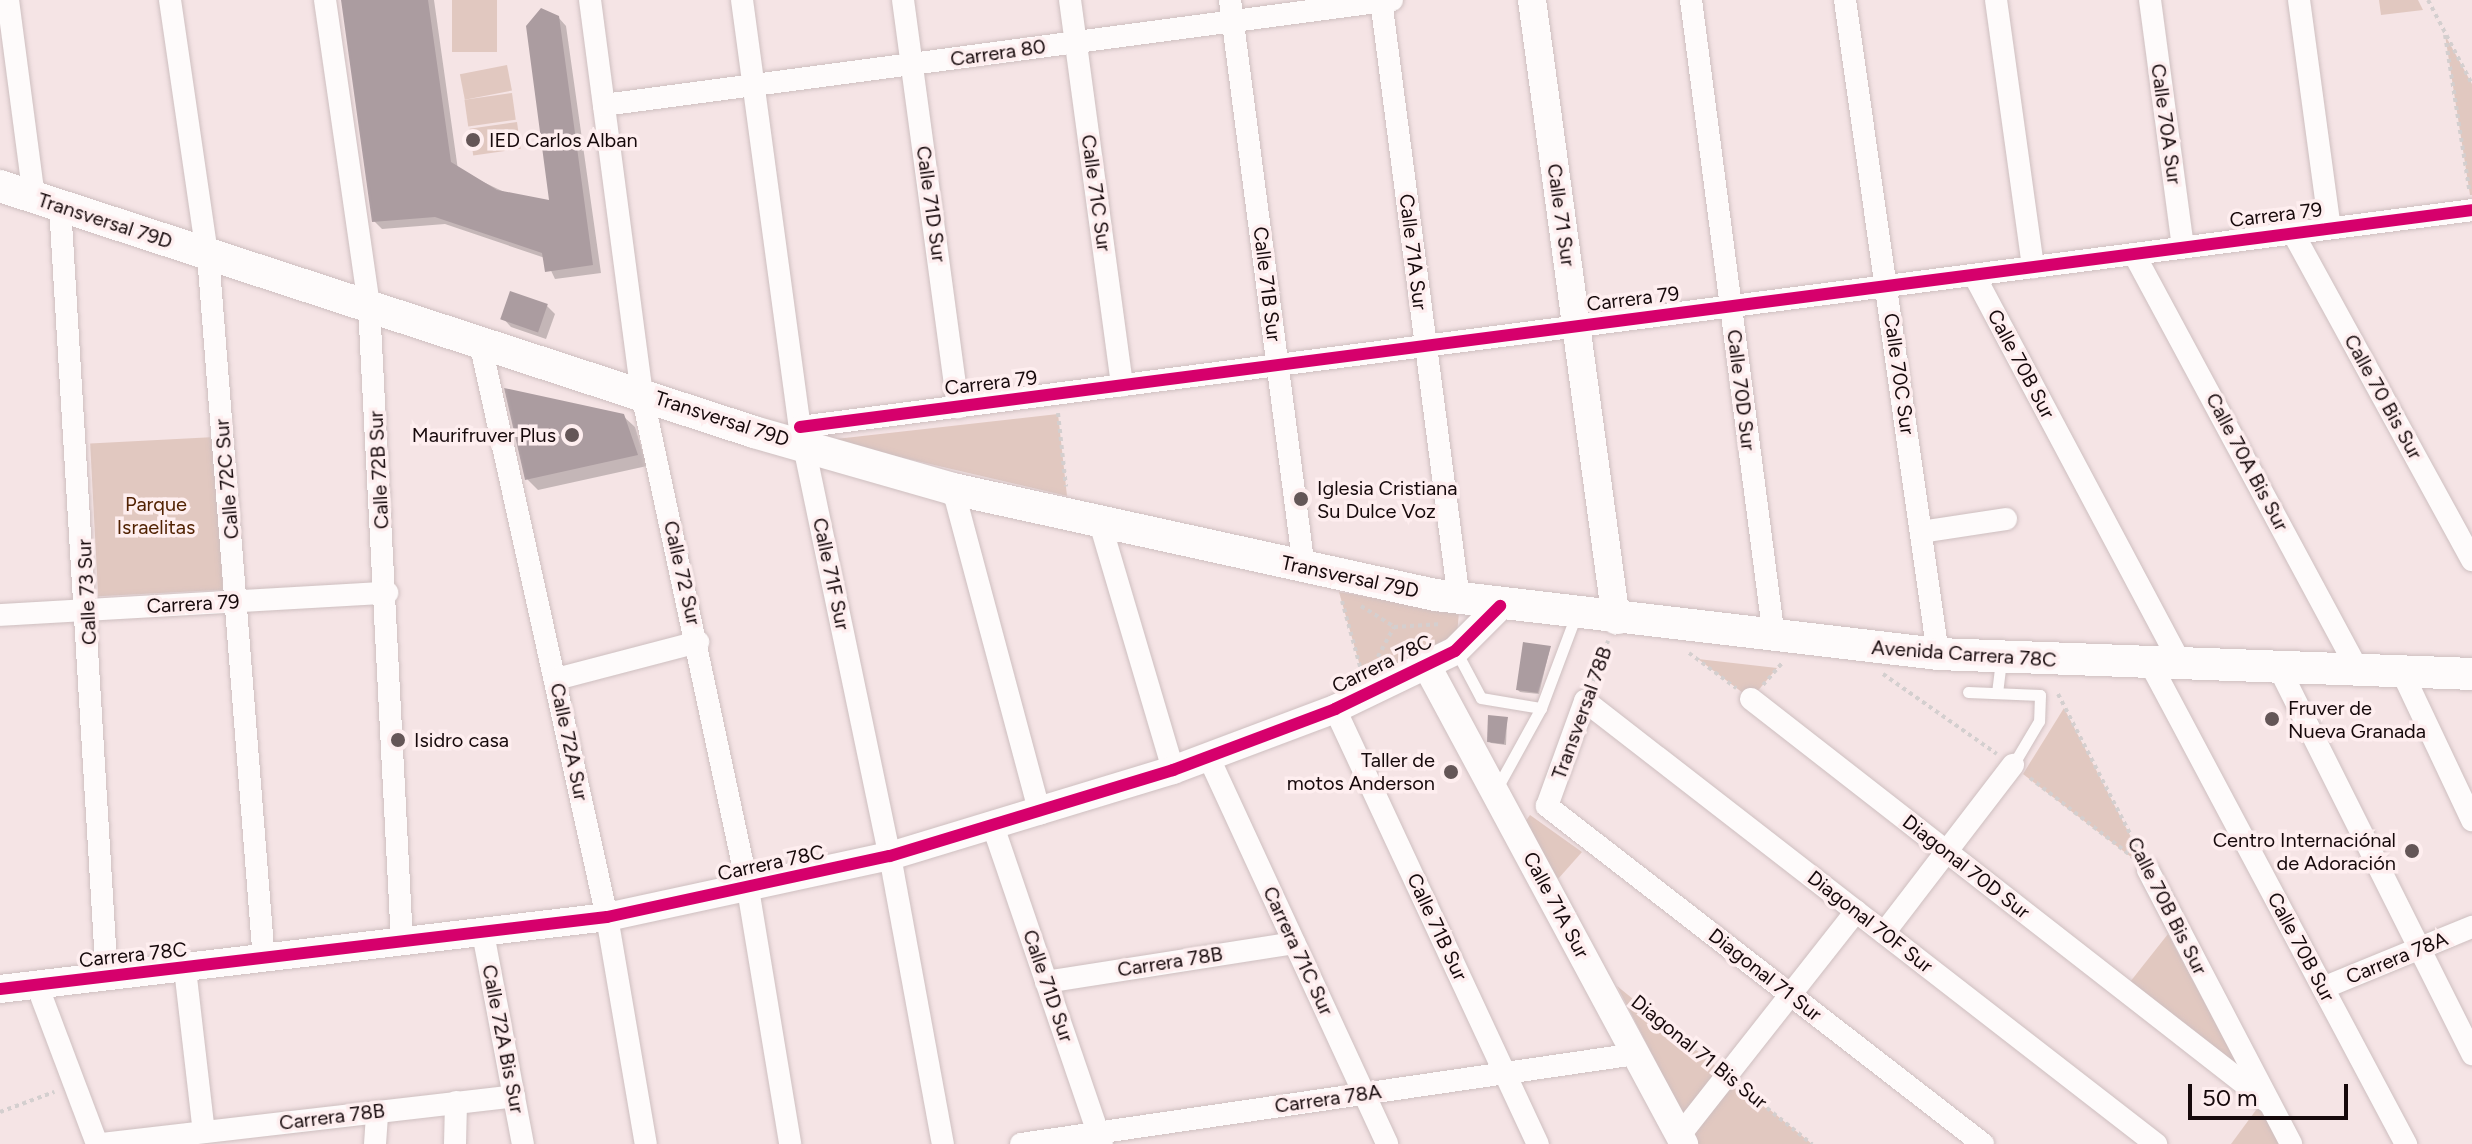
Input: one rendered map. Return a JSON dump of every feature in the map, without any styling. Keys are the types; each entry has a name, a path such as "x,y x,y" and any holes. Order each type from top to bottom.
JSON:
{"main road":[{"name":"Transversal 79D","path":"0,186 642,394 802,436 953,489 1459,600"},
{"name":"Avenida Carrera 78C","path":"1459,600 1616,620 1780,647 2166,665 2472,674"}],"street":[{"name":"Calle 73 Sur","path":"8,0 47,201 88,610 107,978"},
{"name":"Calle 72C Sur","path":"170,0 208,255 238,601 264,960"},
{"name":"Calle 72B Sur","path":"325,0 369,306 387,593 402,943"},
{"name":"Calle 72 Sur","path":"590,0 642,394 698,642 748,889 790,1144"},
{"name":"Calle 71F Sur","path":"742,0 802,436 890,856 943,1144"},
{"name":"Calle 71D Sur","path":"903,0 958,407"},
{"name":"Calle 71C Sur","path":"1070,0 1122,386"},
{"name":"Calle 71 Sur","path":"1532,0 1616,620"},
{"name":"Calle 70D Sur","path":"1691,0 1730,306 1780,647"},
{"name":"Calle 70C Sur","path":"1845,0 1938,654"},
{"path":"1996,0 2033,267"},
{"name":"Calle 70A Sur","path":"2150,0 2183,247"},
{"path":"2299,0 2330,228"},
{"name":"Carrera 80","path":"604,105 1075,42 1231,10 1385,1"},
{"name":"Calle 71A Sur","path":"1385,1 1459,600"},
{"name":"Calle 71B Sur","path":"1231,10 1304,568"},
{"name":"Carrera 79","path":"802,436 958,407 2469,212"},
{"name":"Calle 70 Bis Sur","path":"2293,233 2472,560"},
{"name":"Calle 70A Bis Sur","path":"2134,254 2359,671"},
{"name":"Calle 70B Sur","path":"1974,275 2323,988 2406,1144"},
{"name":"Calle 72A Sur","path":"480,342 607,917 646,1144"},
{"path":"953,489 1040,814"},
{"path":"1921,532 2006,519"},
{"path":"1100,523 1173,770"},
{"name":"Carrera 79","path":"0,615 387,593"},
{"name":"Carrera 78C","path":"0,989 607,917 890,856 1040,814 1209,758 1335,709 1455,651 1500,606"},
{"path":"556,679 698,642"},
{"name":"Calle 71A Sur","path":"1427,666 1682,1140"},
{"path":"2279,668 2472,1054"},
{"path":"2402,672 2472,820"},
{"name":"Diagonal 70D Sur","path":"1751,699 2269,1103"},
{"name":"Transversal 78B","path":"1547,806 1585,701"},
{"name":"Diagonal 70F Sur","path":"1585,701 2156,1144"},
{"name":"Calle 71B Sur","path":"1335,709 1538,1144"},
{"name":"Carrera 71C Sur","path":"1209,758 1387,1144"},
{"path":"1884,933 2013,765"},
{"name":"Diagonal 71 Sur","path":"1547,806 1983,1144"},
{"name":"Calle 71D Sur","path":"994,829 1100,1138"},
{"name":"Calle 70B Bis Sur","path":"2148,870 2291,1144"},
{"path":"1682,1140 1727,1075 1856,911"},
{"name":"Carrera 78A","path":"2323,988 2472,927"},
{"name":"Calle 72A Bis Sur","path":"483,933 523,1144"},
{"name":"Carrera 78B","path":"1046,982 1294,943"},
{"path":"185,969 204,1132"},
{"path":"37,985 99,1144"},
{"name":"Carrera 78A","path":"1021,1144 1100,1138 1364,1094 1636,1054"},
{"name":"Carrera 78B","path":"99,1144 514,1096"},
{"path":"455,1144 456,1102"},
{"path":"375,1144 377,1112"}],"lane":[{"path":"1495,792 1541,708 1576,615"},
{"path":"1455,651 1481,698 1541,708"},
{"path":"1997,693 2001,658"},
{"path":"1968,692 2040,695 2039,721 2013,765"}],"path":[{"path":"2428,0 2472,84"},
{"path":"2445,35 2469,212"},
{"path":"1055,394 1067,496"},
{"path":"1339,592 1364,680 1394,627"},
{"path":"1686,650 1751,699 1780,647"},
{"path":"0,1112 74,1085"}],"green space":[{"path":"452,0 497,0 497,52 452,52"},
{"path":"2379,0 2418,0 2423,10 2381,15"},
{"path":"2445,35 2472,84 2472,195 2470,195"},
{"path":"507,65 512,91 465,100 460,74"},
{"path":"512,93 516,120 468,126 464,100"},
{"path":"517,122 521,149 473,155 469,129"},
{"path":"1058,414 1067,496 827,440"},
{"name":"Parque Israelitas","path":"215,437 223,590 98,596 90,444"},
{"path":"1339,592 1459,612 1457,634 1364,680"},
{"path":"1698,659 1777,668 1751,699"},
{"path":"2064,708 2148,870 2023,774"},
{"path":"1530,815 1582,852 1558,879 1525,822"},
{"path":"2168,934 2242,1073 2130,982"},
{"path":"1617,986 1727,1075 1812,1144 1698,1144"},
{"path":"2259,1106 2281,1144 2231,1144"}],"building":[{"path":"341,0 428,0 451,162 497,190 549,200 526,26 541,8 559,16 593,265 545,272 542,253 435,217 372,222"},
{"path":"510,291 548,304 538,332 500,319"},
{"name":"Maurifruver Plus","path":"504,388 624,414 638,455 525,480"},
{"path":"1523,642 1551,646 1538,693 1516,690"},
{"path":"1488,715 1508,717 1504,744 1487,742"}],"cycle path":[{"path":"800,427 2472,210"},
{"path":"0,989 607,917 890,856 1173,770 1335,709 1455,651 1500,606"}],"place":[{"name":"IED Carlos Alban","path":"473,140"},
{"name":"Maurifruver Plus","path":"572,435"},
{"name":"Iglesia Cristiana Su Dulce Voz","path":"1301,499"},
{"name":"Fruver de Nueva Granada","path":"2272,719"},
{"name":"Isidro casa","path":"398,740"},
{"name":"Taller de motos Anderson","path":"1451,772"},
{"name":"Centro Internaciónal de Adoración","path":"2412,851"}]}
